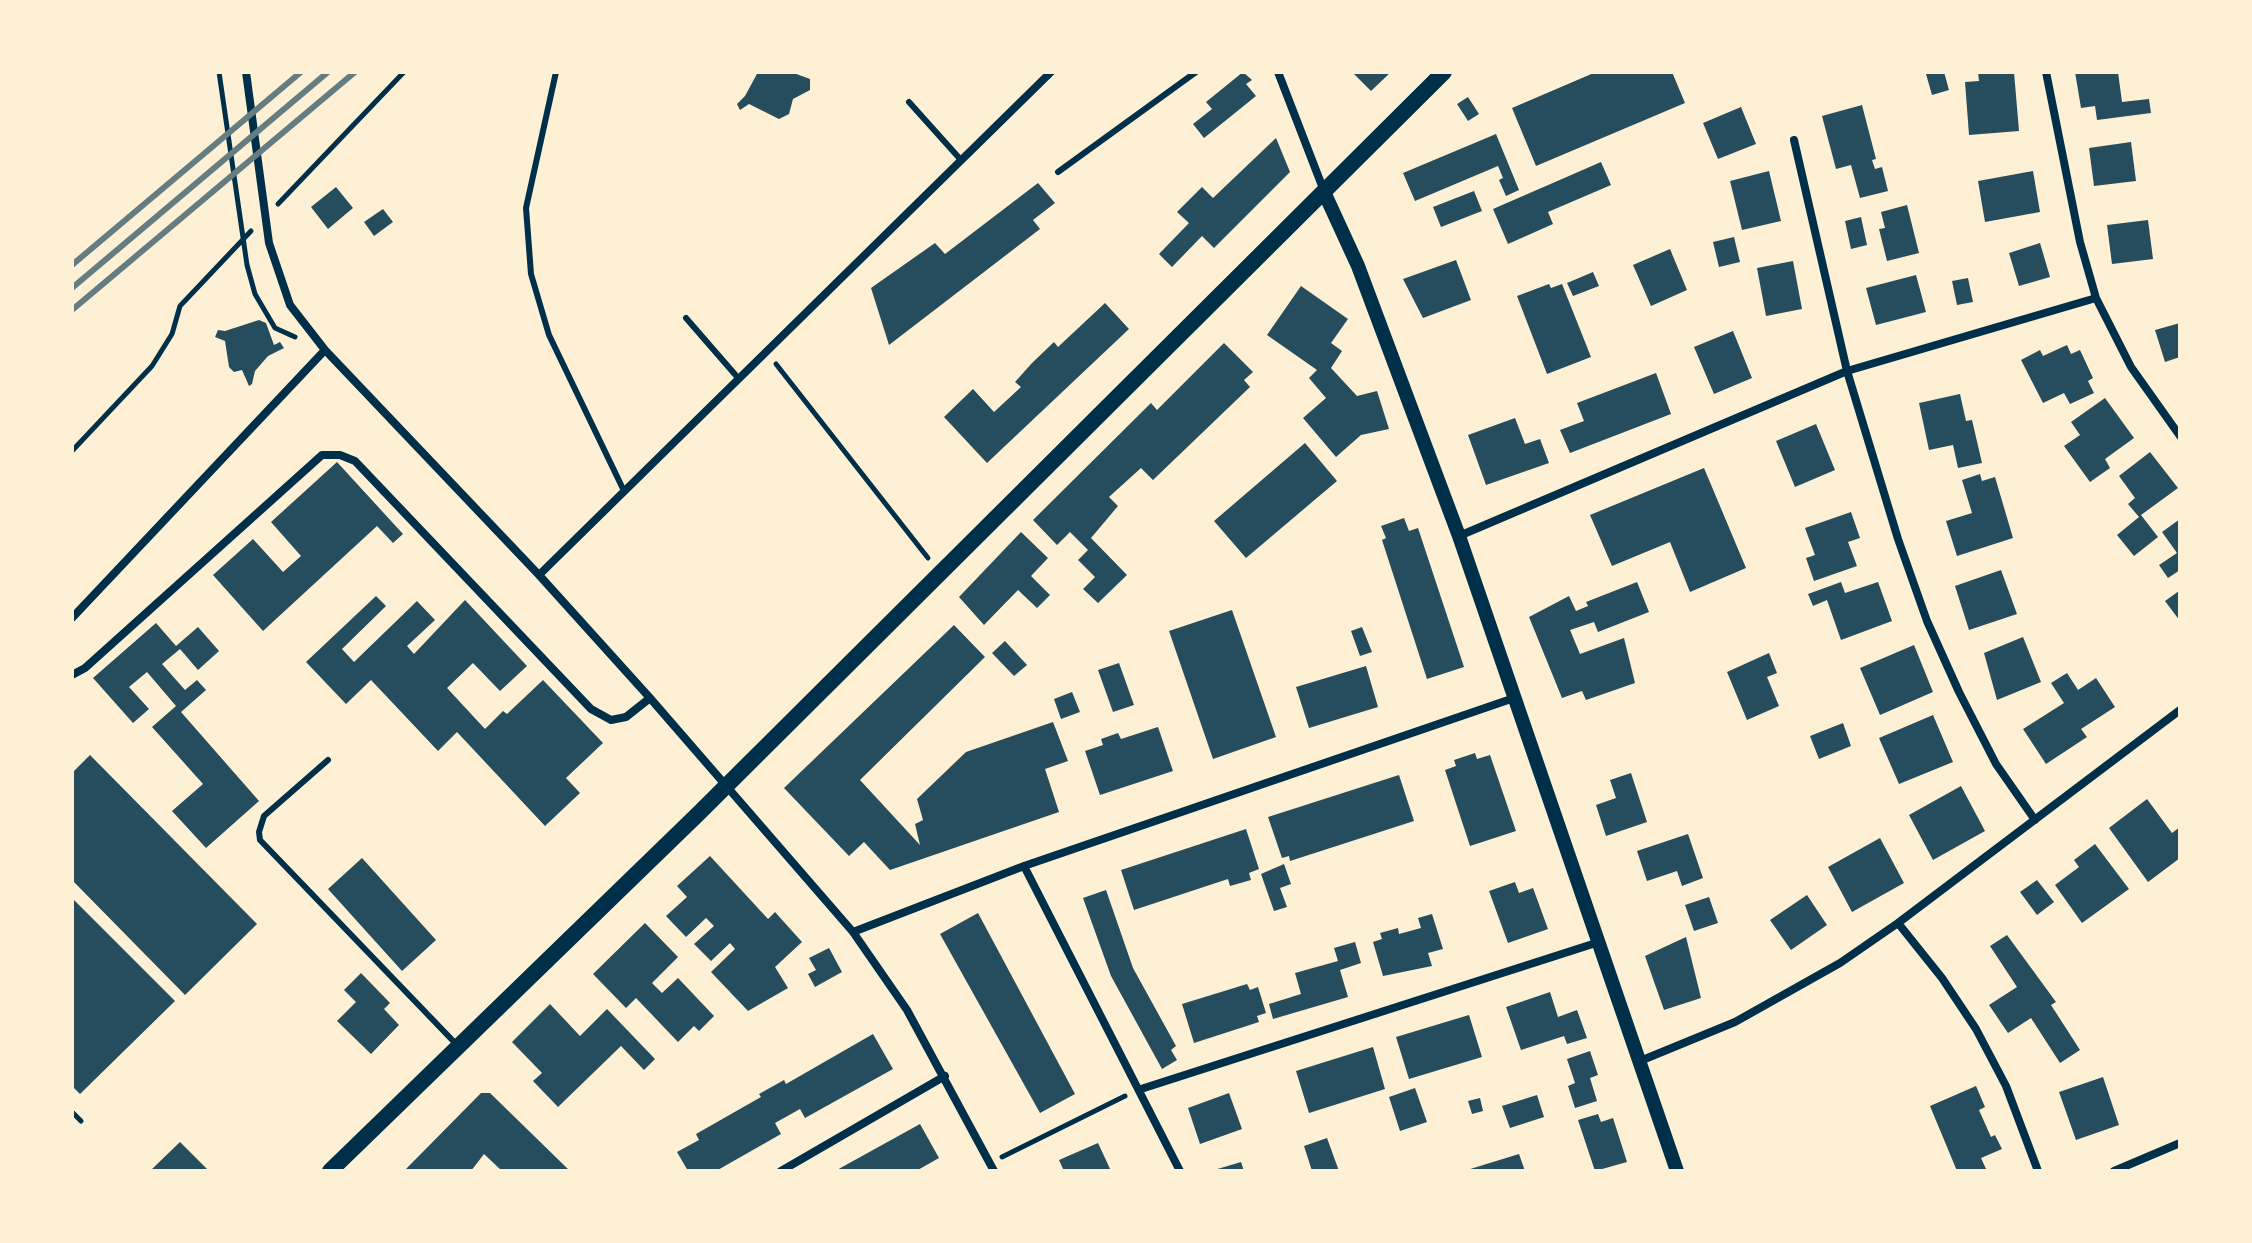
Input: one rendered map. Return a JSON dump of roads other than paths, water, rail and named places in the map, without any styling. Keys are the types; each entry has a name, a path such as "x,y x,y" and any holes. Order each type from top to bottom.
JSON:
{"main road":[{"path":"330,1171 727,784 1444,72"}],"street":[{"path":"246,72 269,243 290,305 325,350 539,575 650,698 853,932 880,967 945,1076 992,1167"},
{"path":"539,575 1051,72"},
{"path":"1278,72 1324,192 1358,266 1459,536 1677,1171"},
{"path":"2046,72 2080,242 2096,298 2131,367 2180,436"},
{"path":"1794,140 1847,371 1894,526 1927,621 1996,764 2035,820"},
{"path":"1459,536 1847,371 2096,298"},
{"path":"72,618 325,350"},
{"path":"72,675 85,668 322,455 340,455 355,461 591,709 611,720 626,717 650,698"},
{"path":"853,932 1024,866 1514,698"},
{"path":"1640,1061 1735,1022 1783,997 1898,923 2180,710"},
{"path":"1024,866 1141,1089 1180,1171"},
{"path":"1898,923 1942,978 1976,1029 2006,1086 2038,1171"},
{"path":"1141,1089 1599,942"},
{"path":"781,1171 945,1076"},
{"path":"2114,1171 2180,1143"}],"lane":[{"path":"556,72 526,208 531,274 549,335 624,491"},
{"path":"1058,172 1196,72"},
{"path":"909,102 961,160"},
{"path":"686,318 739,379"},
{"path":"328,760 264,816 260,840 458,1046"}],"railway":[{"path":"72,265 301,72"},
{"path":"72,288 328,72"},
{"path":"72,310 355,72"}]}
